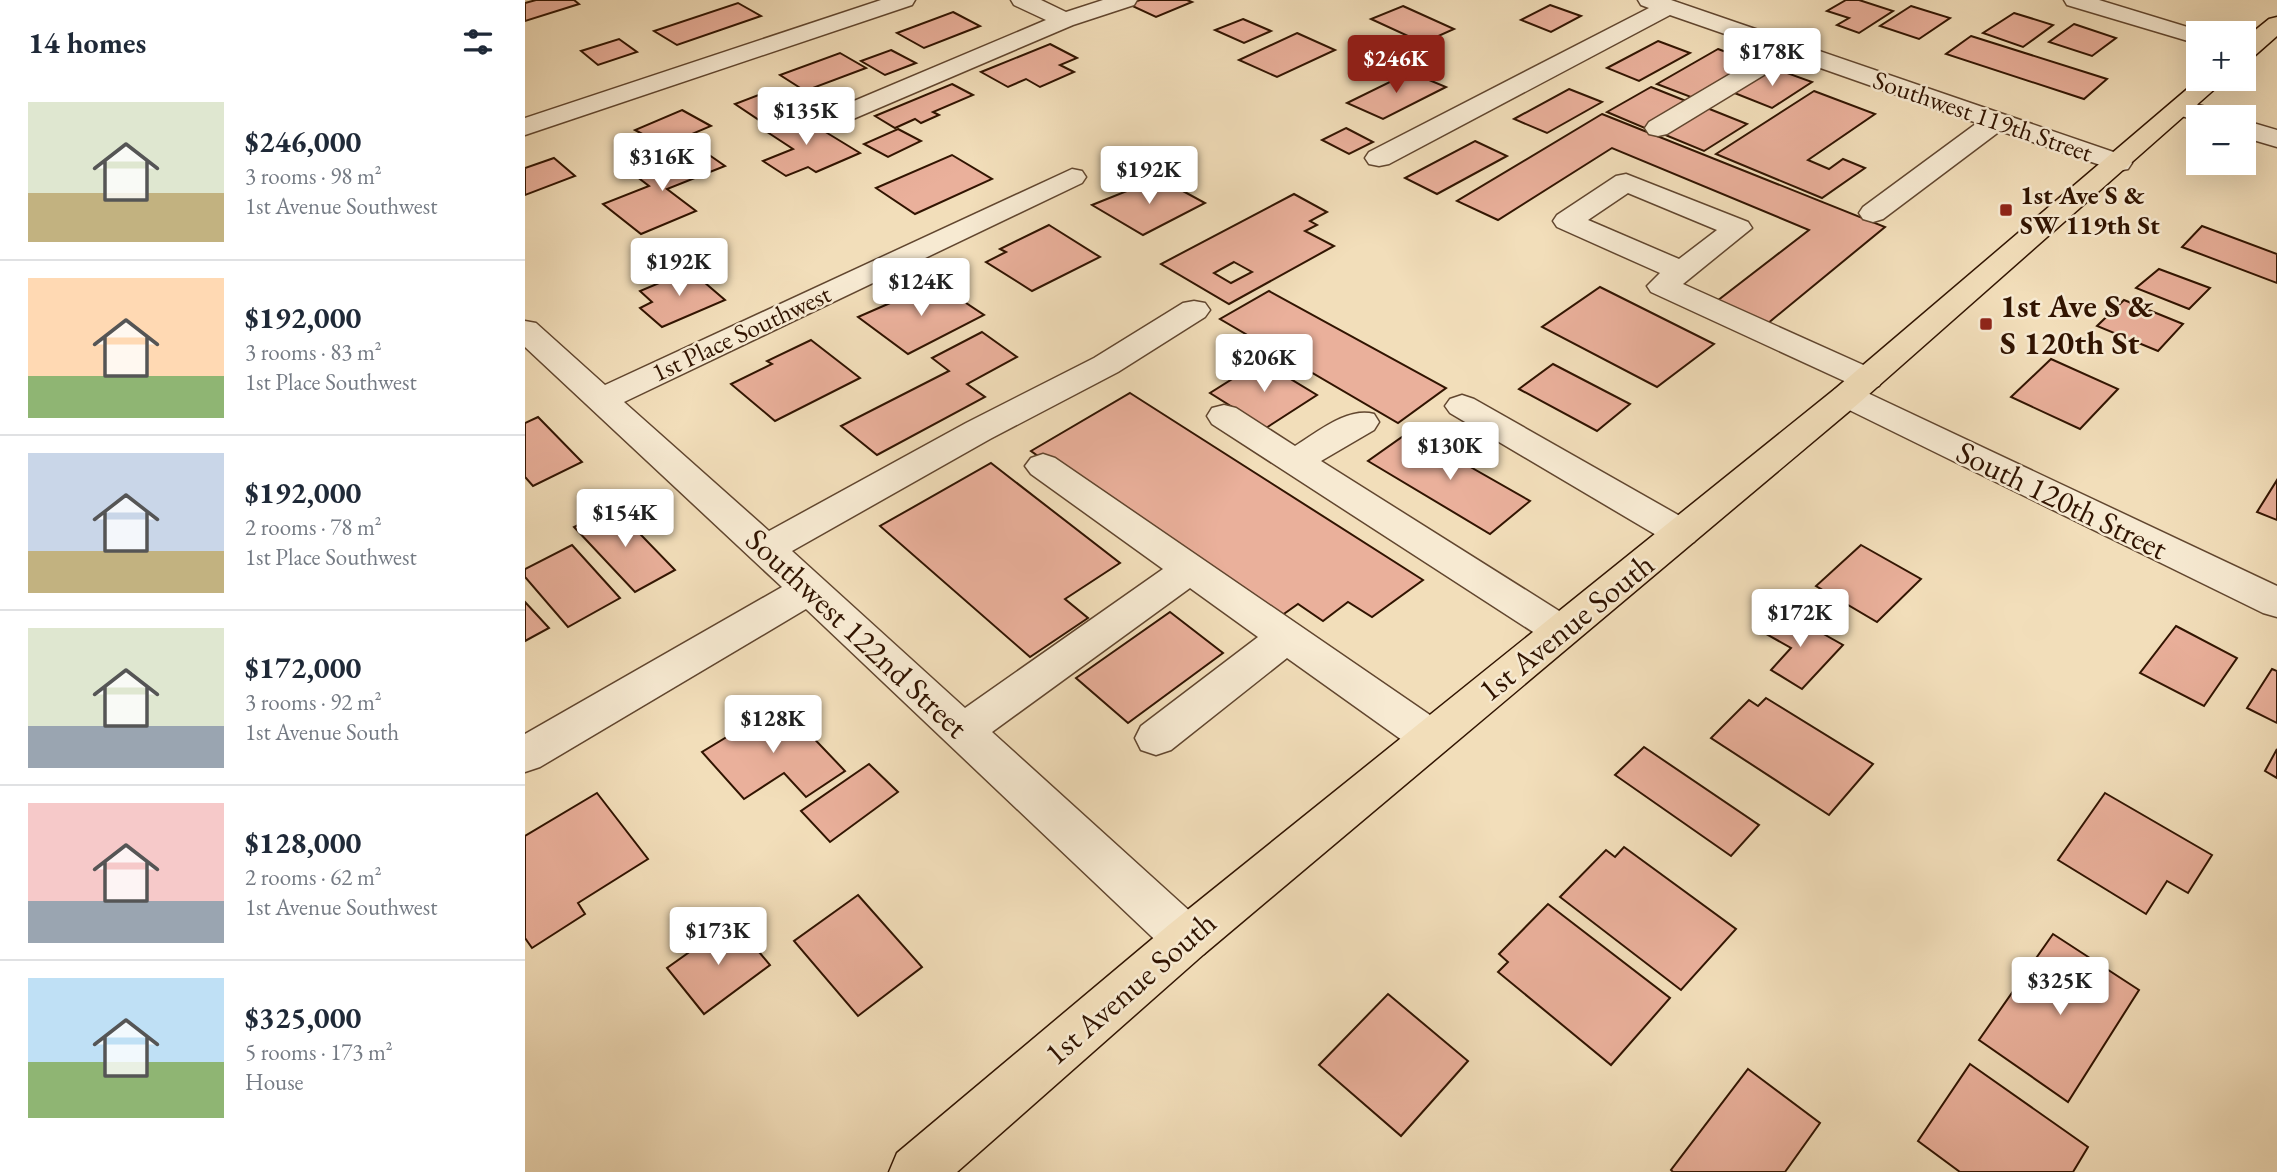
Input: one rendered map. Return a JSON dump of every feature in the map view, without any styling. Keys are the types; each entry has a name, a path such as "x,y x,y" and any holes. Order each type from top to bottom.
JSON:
{"main road":[{"path":"2256,42 2277,24"},
{"name":"1st Avenue South","path":"916,1172 1187,939 1857,387 2118,163 2186,119"}],"street":[{"path":"525,127 904,0"},
{"path":"1022,0 1065,20"},
{"path":"844,114 1065,20 1126,0"},
{"path":"2075,0 2186,33"},
{"path":"1380,158 1658,3"},
{"name":"Southwest 119th Street","path":"1658,3 2118,163"},
{"path":"1658,128 1790,49"},
{"path":"1873,213 1996,121"},
{"path":"2256,132 2277,139"},
{"name":"1st Place Southwest","path":"600,400 1072,177"},
{"path":"1626,182 1738,228 1681,271 1567,221 1626,182"},
{"name":"South 120th Street","path":"1681,271 1662,286 2277,603"},
{"path":"766,549 978,431 1106,365 1194,310"},
{"name":"Southwest 122nd Street","path":"531,344 600,400 766,549 1187,939"},
{"path":"1462,406 1681,533"},
{"path":"1224,416 1561,631"},
{"path":"1295,461 1362,422"},
{"path":"1043,466 1431,738"},
{"path":"963,731 1190,569"},
{"path":"525,755 809,589"},
{"path":"1156,738 1286,637"}],"building":[{"path":"536,0 574,0 579,4 525,21 525,3"},
{"path":"1140,0 1192,2 1156,17 1128,4"},
{"path":"1846,0 1859,0 1893,11 1859,33 1837,25 1849,18 1827,11"},
{"path":"738,3 761,16 677,45 654,31"},
{"path":"1550,5 1581,16 1551,32 1521,20"},
{"path":"1403,6 1454,29 1423,43 1371,19"},
{"path":"1911,6 1950,18 1919,39 1880,26"},
{"path":"953,12 980,26 924,48 897,33"},
{"path":"2014,13 2053,25 2023,47 1983,33"},
{"path":"1243,19 1271,31 1244,43 1215,30"},
{"path":"2074,24 2116,38 2092,56 2049,42"},
{"path":"1297,33 1335,50 1277,77 1239,60"},
{"path":"1971,36 2107,79 2084,99 1946,54"},
{"path":"619,39 637,52 598,65 581,51"},
{"path":"1658,41 1690,53 1639,81 1607,68"},
{"path":"1050,44 1077,58 1060,65 1074,72 1040,87 1026,79 1008,87 981,72"},
{"path":"1718,49 1756,63 1696,99 1657,84"},
{"path":"891,50 916,63 885,75 861,61"},
{"path":"840,53 866,68 805,91 780,75"},
{"path":"1773,68 1812,82 1772,108 1732,92"},
{"path":"1410,72 1446,87 1383,119 1347,103"},
{"path":"952,84 973,95 933,112 939,115 921,123 915,119 895,128 875,116"},
{"path":"1651,87 1691,103 1647,129 1607,112"},
{"path":"1569,89 1602,102 1547,133 1514,119"},
{"path":"1814,91 1875,114 1808,160 1829,169 1843,159 1865,168 1822,198 1716,154"},
{"path":"761,94 789,111 762,122 735,104"},
{"path":"1707,108 1747,124 1704,151 1663,134"},
{"path":"682,110 711,126 664,146 635,130"},
{"path":"796,114 860,153 816,172 808,167 786,176 763,161 793,149 761,128"},
{"path":"1602,114 1885,227 1767,324 1717,301 1809,230 1612,148 1498,220 1457,201"},
{"path":"1346,128 1373,142 1349,154 1322,140"},
{"path":"898,129 921,141 888,157 864,144"},
{"path":"1475,141 1507,156 1437,194 1405,178"},
{"path":"702,150 725,166 667,189 696,211 641,234 603,204 649,186 636,176"},
{"path":"952,155 992,179 915,214 876,188"},
{"path":"554,158 575,176 525,195 525,168"},
{"path":"1159,178 1205,203 1143,235 1092,205"},
{"path":"1294,194 1327,212 1310,221 1317,225 1305,231 1334,246 1229,304 1161,264","holes":["1234,262 1252,272 1231,283 1214,273"]},
{"path":"1049,225 1100,257 1032,291 986,262 1006,252 1000,249"},
{"path":"2202,226 2277,254 2277,283 2182,247"},
{"path":"2159,269 2210,288 2189,309 2136,288"},
{"path":"690,270 725,300 662,327 640,308 652,302 640,291"},
{"path":"936,283 984,315 908,354 858,317"},
{"path":"1600,287 1714,344 1657,387 1542,327"},
{"path":"1269,291 1446,388 1398,423 1220,319"},
{"path":"2124,300 2183,324 2158,351 2097,326"},
{"path":"982,332 1017,357 967,384 985,397 877,455 841,426 949,371 932,358"},
{"path":"811,340 860,378 775,421 731,384 772,364 767,361"},
{"path":"2051,359 2118,389 2080,429 2011,397"},
{"path":"1261,361 1317,395 1266,428 1210,393"},
{"path":"1553,364 1630,404 1597,431 1519,389"},
{"path":"1130,393 1423,580 1372,617 1348,602 1323,621 1298,604 1271,623 1031,451"},
{"path":"538,417 582,462 533,486 525,477 525,423"},
{"path":"1409,432 1530,501 1490,534 1368,461"},
{"path":"991,463 1120,563 1065,599 1088,618 1030,657 880,526"},
{"path":"2277,480 2277,520 2257,512"},
{"path":"614,507 675,570 635,592 574,527"},
{"path":"572,545 620,598 568,627 525,577 525,569"},
{"path":"1861,545 1921,579 1877,622 1816,586"},
{"path":"525,602 549,628 525,641"},
{"path":"1781,610 1843,645 1802,689 1771,670 1791,648 1761,631"},
{"path":"1170,612 1223,653 1128,723 1076,678"},
{"path":"2176,626 2237,658 2204,706 2140,673"},
{"path":"2272,669 2277,671 2277,723 2247,708"},
{"path":"1766,698 1873,764 1829,815 1711,738 1749,700 1758,706"},
{"path":"781,704 845,771 806,797 784,773 744,799 702,752"},
{"path":"1644,747 1759,825 1731,856 1615,775"},
{"path":"2277,749 2277,778 2265,771"},
{"path":"869,764 898,792 830,842 801,811"},
{"path":"597,793 648,859 578,903 585,914 532,948 525,938 525,836"},
{"path":"2105,793 2212,855 2188,893 2167,881 2146,914 2058,860"},
{"path":"1624,847 1736,929 1681,990 1560,897 1606,850 1615,857"},
{"path":"858,895 922,967 858,1016 794,941"},
{"path":"1548,904 1670,998 1611,1065 1498,972 1508,962 1499,954"},
{"path":"733,921 770,965 704,1014 667,968"},
{"path":"2053,934 2139,990 2068,1102 1979,1040"},
{"path":"1388,994 1468,1061 1401,1136 1319,1065"},
{"path":"1970,1064 2088,1147 2073,1172 1960,1172 1918,1141"},
{"path":"1748,1069 1820,1123 1785,1172 1673,1172 1671,1170"}],"place":[{"name":"1st Ave S & SW 119th St","path":"2006,210"},
{"name":"1st Ave S & S 120th St","path":"1986,324"}]}
